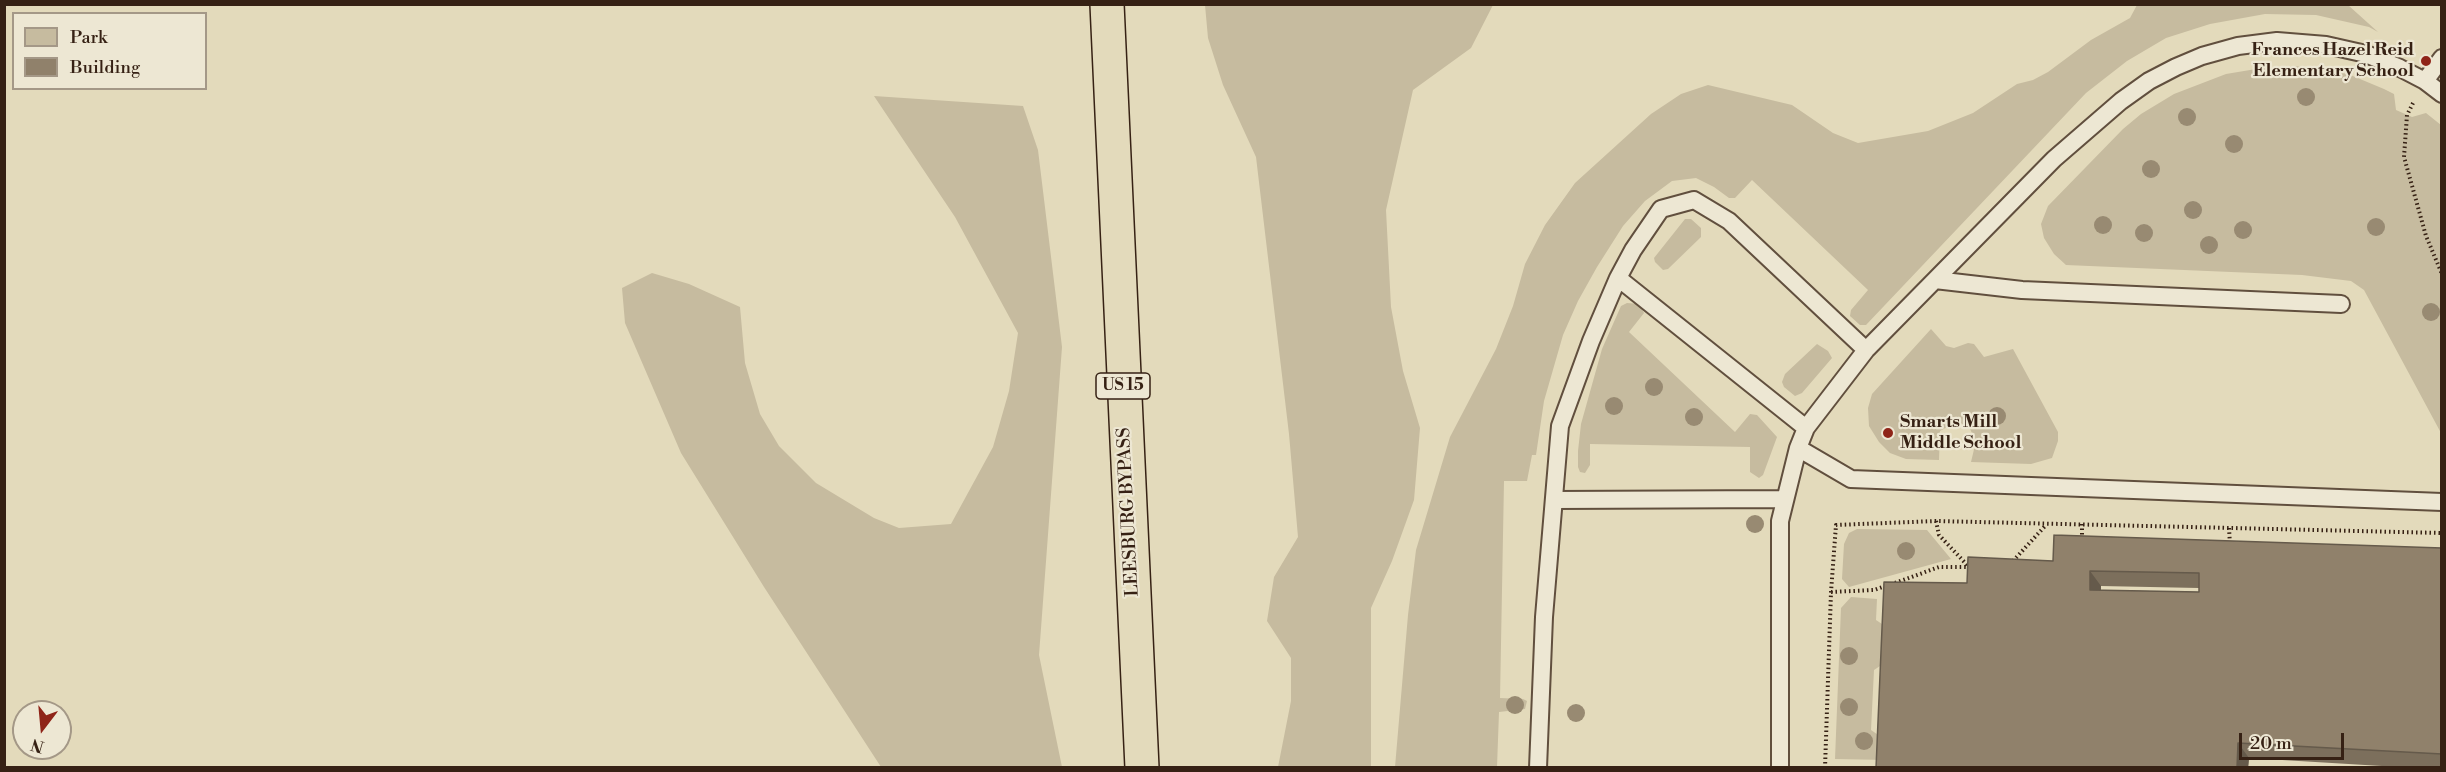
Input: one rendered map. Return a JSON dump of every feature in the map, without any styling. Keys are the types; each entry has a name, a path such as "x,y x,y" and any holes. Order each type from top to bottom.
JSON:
{"highway":[{"name":"LEESBURG BYPASS","path":"1107,4 1142,768"}],"lane":[{"path":"1780,768 1780,521 1798,448 1806,428 1866,350 2054,159 2121,101 2149,81 2202,56 2238,46 2277,41 2326,45 2366,54 2425,81 2442,94"},
{"path":"2425,81 2442,58"},
{"path":"1538,768 1544,617 1560,426 1591,341 1618,278 1633,250 1661,209 1694,200 1729,221 1866,350"},
{"path":"1618,278 1806,428"},
{"path":"1935,280 2022,290 2341,304"},
{"path":"1798,448 1851,479 2442,502"},
{"path":"1554,500 1785,499"}],"path":[{"path":"2425,81 2407,115 2404,157 2427,236 2442,274"},
{"path":"1831,592 1874,590 1940,567 1970,567 1939,535 1936,521"},
{"path":"1825,768 1831,592 1836,525 1936,521 2442,533"},
{"path":"2006,568 2047,524"},
{"path":"2082,524 2082,543"},
{"path":"2229,528 2230,548"},
{"path":"1874,590 1881,592"}],"green space":[{"path":"1205,5 1493,5 1471,48 1413,90 1386,210 1391,307 1403,371 1420,428 1414,500 1392,561 1371,608 1371,767 1278,767 1291,701 1291,658 1267,621 1274,577 1298,537 1289,434 1256,157 1223,85 1208,38"},
{"path":"2137,5 2348,5 2378,32 2369,27 2316,15 2265,14 2210,24 2166,38 2127,61 2086,93 1866,325 1860,325 1850,316 1851,310 1868,290 1752,180 1735,198 1729,198 1696,178 1672,181 1645,201 1623,226 1597,267 1563,335 1544,401 1536,455 1532,455 1527,481 1504,481 1500,698 1523,699 1527,701 1525,709 1499,712 1497,767 1395,767 1416,550 1450,437 1496,349 1513,306 1525,264 1545,225 1575,183 1651,114 1681,94 1708,85 1792,105 1833,133 1858,143 1928,131 1973,113 2017,84 2033,80 2048,72 2091,40 2130,18"},
{"path":"2295,66 2348,74 2394,94 2396,110 2412,117 2426,113 2441,125 2441,433 2364,290 2351,281 2302,275 2066,265 2054,254 2044,238 2041,224 2048,206 2123,129 2141,114 2174,94 2226,74 2262,68"},
{"path":"874,96 1023,106 1038,150 1062,347 1039,655 1062,767 881,767 764,587 681,453 625,323 622,288 652,273 689,284 740,307 745,363 760,414 779,446 816,483 874,518 899,528 951,524 993,447 1009,391 1018,333 955,217"},
{"path":"1685,219 1691,219 1701,228 1701,237 1668,269 1663,270 1654,258"},
{"path":"1627,303 1639,304 1644,313 1629,332 1735,432 1750,414 1757,415 1777,437 1763,475 1759,478 1750,472 1750,447 1590,444 1590,465 1585,473 1580,472 1578,451 1581,424 1602,349 1621,306"},
{"path":"1931,329 1946,346 1954,348 1968,343 1974,344 1984,357 2013,349 2058,432 2058,441 2052,458 2031,464 1971,462 1976,441 1969,427 1956,422 1940,431 1939,460 1906,459 1890,453 1879,442 1869,426 1868,408 1872,394"},
{"path":"1817,344 1828,351 1832,358 1802,393 1795,396 1784,387 1782,382 1785,374"},
{"path":"1857,529 1927,530 1951,559 1849,587 1842,579 1844,544 1849,533"},
{"path":"1851,597 1877,599 1876,620 1882,624 1883,664 1874,670 1871,730 1887,741 1887,760 1835,759 1841,608"}],"building":[{"path":"2054,535 2442,548 2442,754 2238,743 2237,768 1876,768 1884,582 1967,583 1968,557 2053,561","holes":["2090,571 2199,573 2199,592 2090,590"]}],"place":[{"name":"Frances Hazel Reid Elementary School","path":"2426,61"},
{"name":"Smarts Mill Middle School","path":"1888,433"}]}
